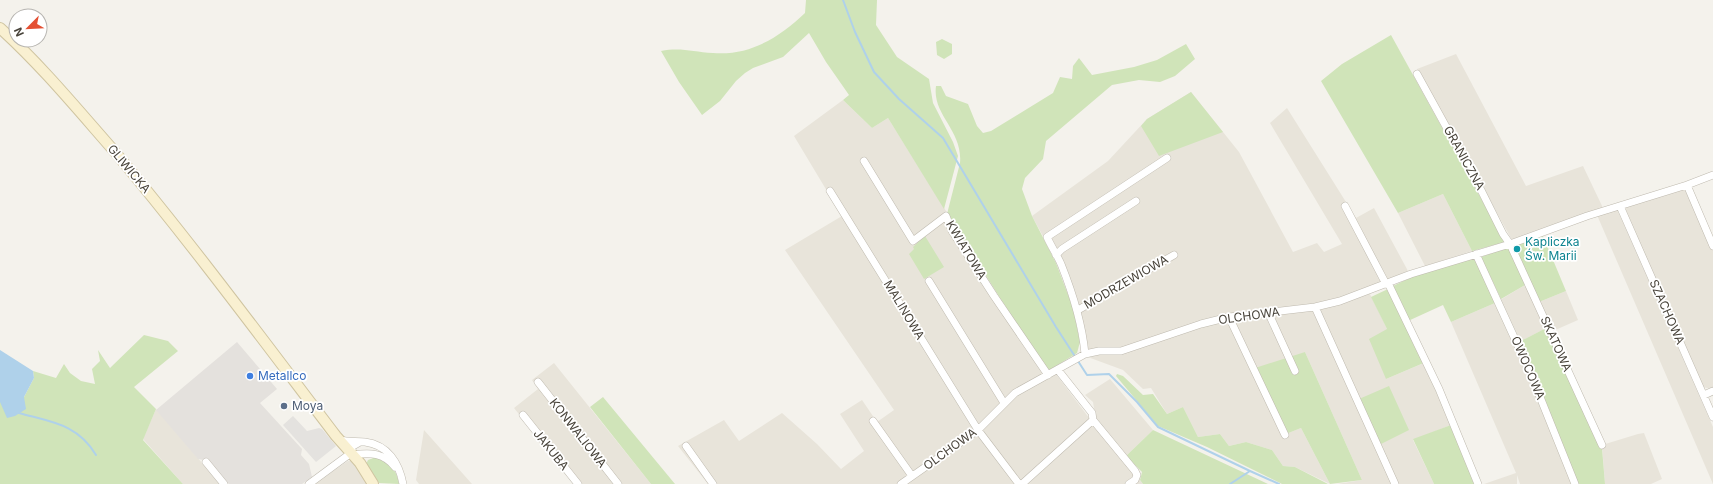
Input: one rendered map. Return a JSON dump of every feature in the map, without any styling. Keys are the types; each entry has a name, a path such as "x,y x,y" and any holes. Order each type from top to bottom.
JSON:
{"street":[{"name":"GLIWICKA","path":"0,28 87,120 191,244 247,319 274,365 310,409 352,454 365,470 373,484"},
{"name":"GRANICZNA","path":"1417,74 1510,244"},
{"path":"1079,357 1082,326 1078,310 1056,255 1047,237 1167,158"},
{"name":"KWIATOWA","path":"864,161 913,240 946,216 952,231 1048,375"},
{"name":"OLCHOWA","path":"901,484 978,430 1004,403 1020,390 1079,357 1098,351 1121,351 1201,324 1229,317 1315,307 1340,300 1411,274 1510,244 1587,216 1687,186 1713,175"},
{"path":"1687,186 1713,246"},
{"name":"MALINOWA","path":"830,191 978,430 1020,484"},
{"path":"1056,255 1062,249 1136,201"},
{"path":"1345,206 1387,284 1439,389 1478,484"},
{"name":"SZACHOWA","path":"1620,206 1713,417"},
{"name":"SKATOWA","path":"1510,244 1602,445"},
{"name":"OWOCOWA","path":"1476,254 1530,372 1575,484"},
{"name":"MODRZEWIOWA","path":"1078,310 1174,255"},
{"path":"929,281 1004,403"},
{"path":"1315,307 1395,484"},
{"path":"1268,312 1295,371"},
{"path":"1229,317 1285,435"},
{"path":"1058,370 1092,413 1093,420 1135,470 1137,475 1135,480 1129,484"},
{"name":"KONWALIOWA","path":"538,382 618,484"},
{"path":"1704,395 1713,391"},
{"name":"JAKUBA","path":"523,415 578,484"},
{"name":"OLCHOWA","path":"873,420 912,476"},
{"path":"1020,484 1093,420"},
{"path":"338,438 376,445 387,452 397,464 403,484"},
{"path":"352,454 354,446 360,442"},
{"path":"686,446 713,484"},
{"path":"309,484 352,454 374,454 387,459 401,476"},
{"path":"365,470 366,459 374,454"},
{"path":"206,462 224,484"}],"shaded area":[{"path":"1456,54 1526,186 1583,166 1603,208 1512,240 1417,69"},
{"path":"1191,92 1239,152 1293,252 1317,243 1324,252 1342,244 1270,123 1287,108 1356,218 1374,208 1408,271 1367,288 1387,329 1386,379 1424,363 1451,425 1413,440 1434,484 1337,484 1362,480 1305,352 1286,434 1301,428 1330,484 1295,467 1283,466 1272,450 1246,442 1229,446 1220,434 1198,437 1183,407 1167,414 1151,388 1143,389 1123,370 1085,356 1076,307 1052,253 1032,216 1108,161 1147,119"},
{"path":"843,100 872,128 888,118 1049,376 1055,373 1096,427 1143,484 708,484 678,446 724,420 739,441 782,413 817,444 841,469 864,451 840,414 862,400 877,422 894,410 785,250 842,216 794,136"},
{"path":"1685,189 1713,251 1713,388 1711,389 1703,387 1623,208"},
{"path":"1443,194 1472,251 1425,266 1398,213"},
{"path":"1617,209 1713,427 1713,484 1597,215"},
{"path":"1525,285 1546,328 1520,342 1576,484 1520,484 1517,475 1517,484 1484,484 1516,473 1451,322 1495,303"},
{"path":"1566,291 1578,320 1553,331 1539,302"},
{"path":"237,342 277,389 260,403 302,449 301,455 309,464 312,477 302,484 229,484 209,461 198,459 156,410"},
{"path":"554,363 651,484 575,484 514,408 538,389 532,380"},
{"path":"1110,379 1153,430 1126,456 1096,420 1093,402 1085,395"},
{"path":"156,409 220,484 183,484 143,439"},
{"path":"293,416 307,431 319,428 322,429 336,446 316,462 283,425"},
{"path":"424,430 472,484 419,484 416,480"},
{"path":"1644,433 1662,479 1651,484 1605,484 1602,445"},
{"path":"348,461 353,461 368,484 314,484"}],"green space":[{"path":"806,0 877,0 876,25 897,57 929,79 933,103 953,142 958,156 944,209 888,118 872,128 843,100 849,95 826,62 809,33 783,57 753,68 745,73 736,81 720,101 702,115 679,82 661,51 681,50 727,53 752,48 775,37 795,22 805,13"},
{"path":"1391,35 1505,242 1472,251 1443,194 1398,213 1321,81 1342,64"},
{"path":"942,39 952,44 952,54 944,59 937,55 936,42"},
{"path":"1186,44 1195,59 1175,76 1160,82 1139,80 1112,85 1046,141 1043,159 1025,178 1022,189 1032,216 1056,263 1073,308 1080,342 1077,353 1048,371 947,214 960,163 960,151 953,132 938,106 936,86 941,86 946,96 968,104 977,126 983,133 991,131 1053,93 1060,77 1072,79 1073,66 1079,58 1092,75 1134,67 1157,60"},
{"path":"1191,92 1223,132 1159,156 1141,126 1147,119"},
{"path":"925,236 944,267 924,279 909,254 914,249 913,247"},
{"path":"1543,236 1566,291 1539,302 1513,246"},
{"path":"1509,247 1525,285 1501,299 1481,257"},
{"path":"1473,258 1477,262 1495,303 1451,322 1443,305 1408,321 1393,286 1412,277"},
{"path":"1388,289 1426,362 1386,379 1369,339 1387,329 1371,297"},
{"path":"1546,328 1602,448 1605,484 1576,484 1519,342"},
{"path":"144,335 168,341 178,351 134,387 156,409 143,440 183,484 0,484 0,402 24,397 34,378 33,371 56,378 64,364 70,373 81,381 95,384 92,369 100,361 98,350 110,368"},
{"path":"1305,352 1362,480 1330,484 1301,428 1286,434 1255,368"},
{"path":"1117,374 1123,376 1143,395 1153,394 1167,414 1183,407 1198,437 1220,434 1229,446 1246,442 1272,450 1283,466 1295,467 1328,484 1282,484 1207,447 1158,426 1116,376"},
{"path":"1389,386 1409,430 1381,444 1359,399"},
{"path":"603,397 675,484 651,484 590,407"},
{"path":"1451,425 1474,484 1434,484 1413,439"},
{"path":"1153,430 1268,484 1143,484 1140,480 1142,472 1126,456"},
{"path":"376,457 392,467 399,484 379,483 370,469 368,470 366,464 368,460"}],"water":[{"path":"0,350 33,371 34,378 24,397 26,409 15,416 7,418 0,402"}],"waterway":[{"path":"843,0 855,32 874,72 899,99 943,138 1056,327 1087,375 1109,374 1137,402 1158,427 1250,471"},
{"path":"19,413 53,422 72,430 89,445 96,455"},
{"path":"1230,484 1250,471 1279,484"}],"place":[{"name":"Kapliczka Św. Marii","path":"1517,249"},
{"name":"Metallco","path":"250,376"},
{"name":"Moya","path":"284,406"}]}
